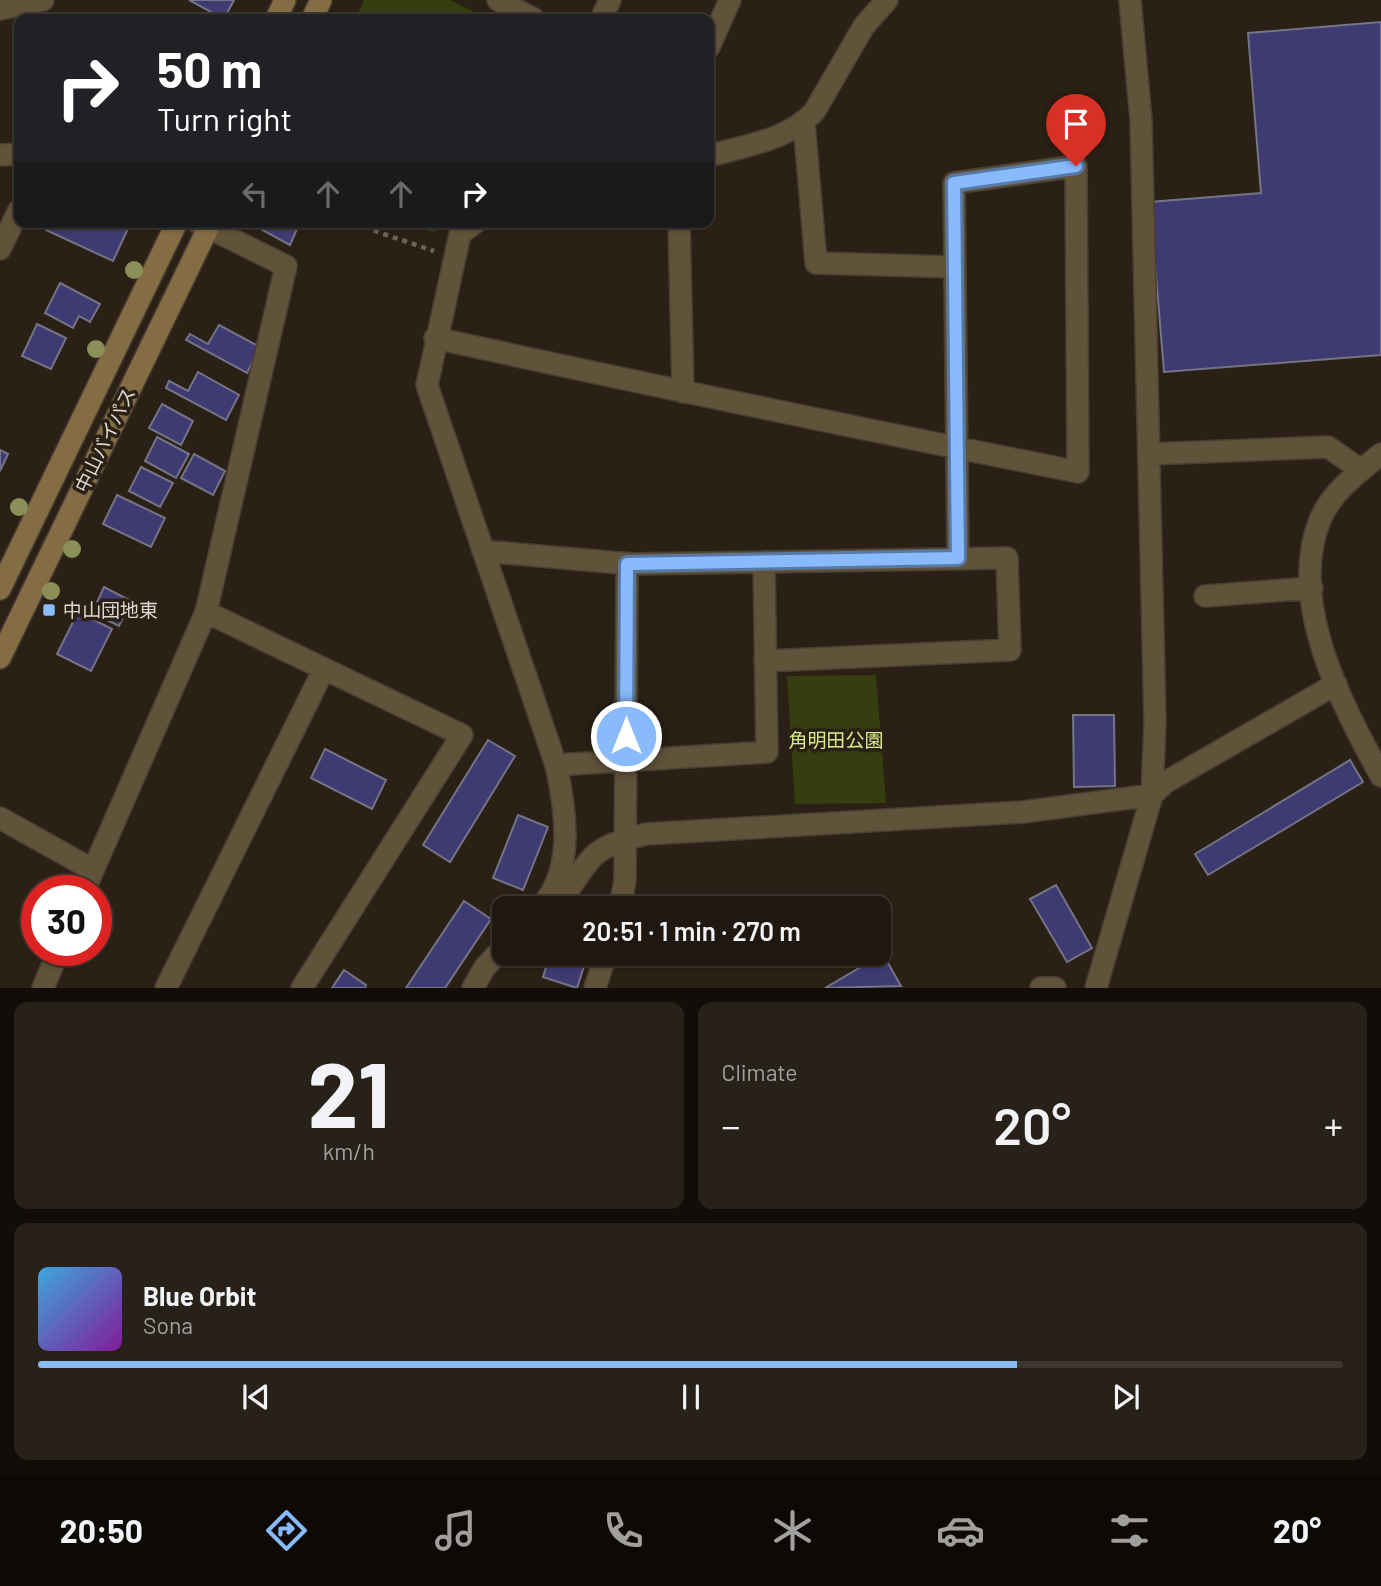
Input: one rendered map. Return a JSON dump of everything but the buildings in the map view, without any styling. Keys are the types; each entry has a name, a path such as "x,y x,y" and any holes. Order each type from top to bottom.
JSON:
{"street":[{"path":"0,9 43,0"},
{"path":"498,0 525,14"},
{"path":"714,36 730,0"},
{"path":"714,155 781,136 804,122 814,111 864,26 887,0"},
{"path":"1096,988 1152,795 1156,723 1141,120 1130,0"},
{"path":"804,122 816,263 955,267"},
{"path":"435,338 683,392 957,447 1078,472 1076,166 954,183 957,447 958,558"},
{"path":"0,249 14,220"},
{"name":"中山バイパス","path":"0,589 174,228"},
{"name":"中山バイパス","path":"0,658 203,228"},
{"path":"91,875 206,612 286,266 213,228"},
{"path":"468,228 460,234 435,338 427,385 556,765 565,826 565,852 549,896"},
{"path":"679,228 683,392"},
{"path":"1149,454 1328,447 1362,470"},
{"path":"1381,454 1332,498 1320,519 1314,541 1312,588 1319,641 1336,684 1381,776"},
{"path":"483,551 627,564 1007,558 1010,650 765,661"},
{"path":"556,765 767,752 764,562"},
{"path":"622,896 626,839 627,564"},
{"path":"1205,596 1312,588"},
{"path":"206,612 462,735 302,988"},
{"path":"166,988 324,669"},
{"path":"564,896 576,884 590,859 626,839 646,834 1023,811 1152,795 1166,782 1336,684"},
{"path":"0,818 93,870"},
{"path":"473,988 492,960"},
{"path":"43,988 52,966"},
{"path":"1041,988 1055,988"}],"path":[{"path":"372,228 454,257"}],"green space":[{"path":"364,0 450,0 479,14 357,14"},
{"path":"413,228 438,228 435,232"},
{"name":"角明田公園","path":"876,675 886,803 795,804 787,676"}],"place":[{"name":"中山団地東","path":"49,610"}],"route":[{"path":"626,736 627,564 958,558 954,183 1076,166"}]}
